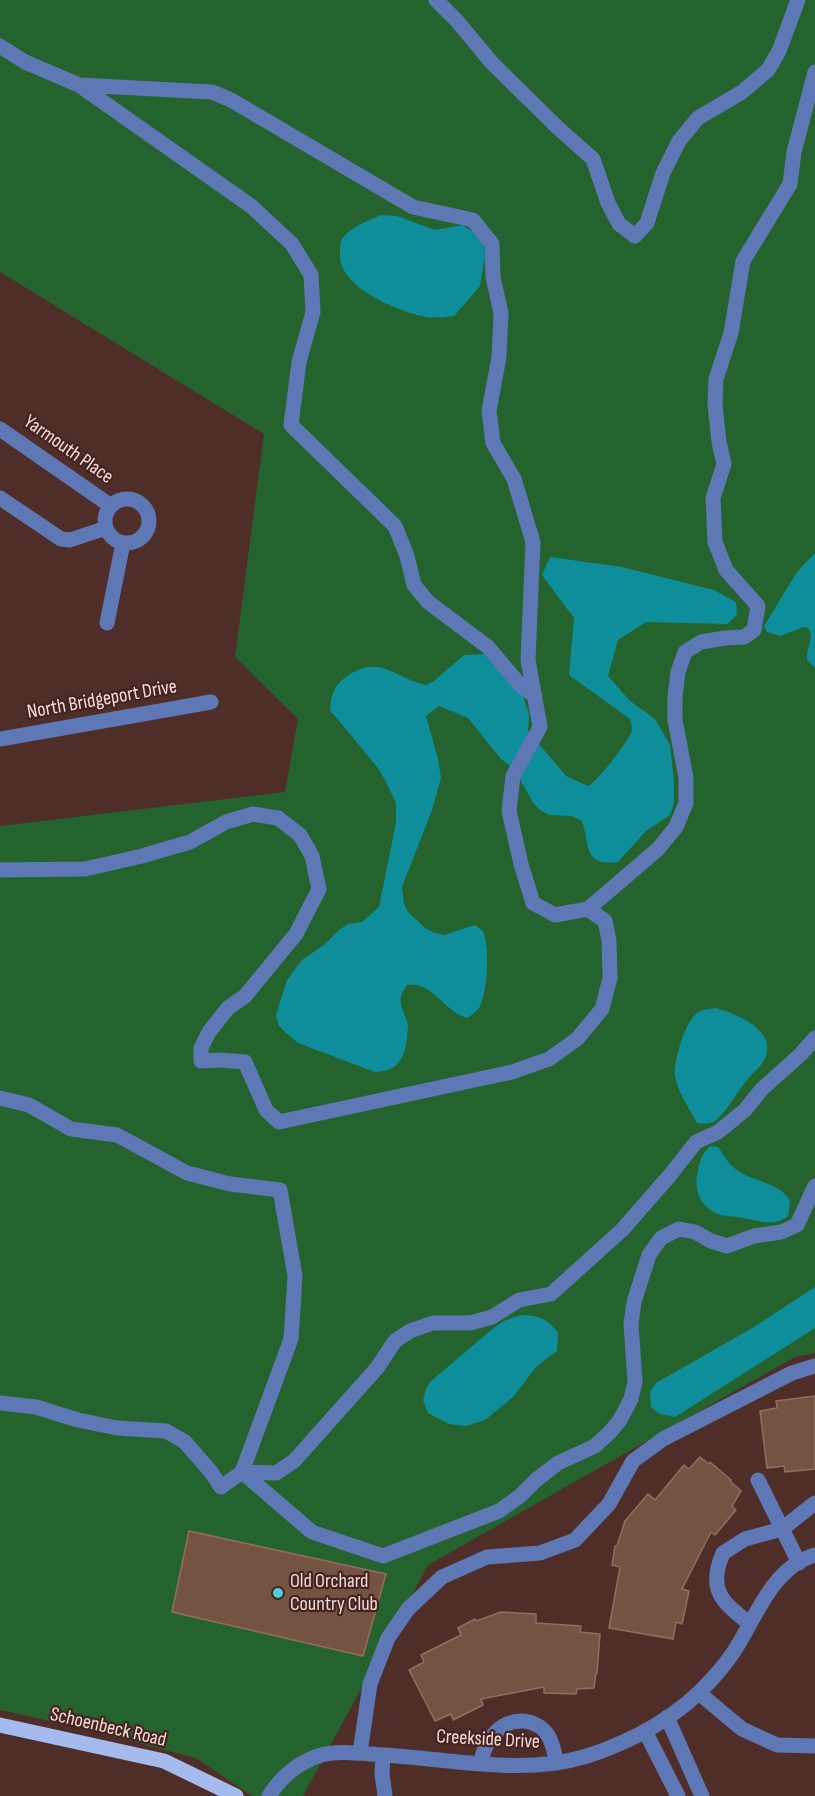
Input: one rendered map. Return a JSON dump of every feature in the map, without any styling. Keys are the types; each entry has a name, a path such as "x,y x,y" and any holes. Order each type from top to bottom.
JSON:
{"main road":[{"name":"Schoenbeck Road","path":"0,1725 164,1761 236,1796"}],"street":[{"path":"436,0 500,71 593,159 608,203 619,224 635,236 647,223 663,173 679,141 698,118 742,92 768,70 779,51 798,0"},
{"path":"0,46 25,62 79,84 251,206 292,244 311,275 313,312 299,362 291,425 395,526 407,556 414,585 428,602 488,647 521,686 535,696"},
{"path":"79,84 212,92 231,99 413,207 473,220 492,244 493,277 501,313 499,357 489,411 494,443 514,479 533,542 528,660 540,727 513,776 509,811 533,903 555,915 588,909 658,849 676,826 686,803 686,778 675,720 678,672 685,652 701,642 744,638 754,630 758,606 726,570 715,543 713,498 724,464 718,442 716,379 731,333 743,261 790,184 794,152 815,72"},
{"name":"Yarmouth Place","path":"0,429 111,506"},
{"path":"0,498 61,539 70,540 106,528"},
{"path":"124,500 132,500 143,507 147,512 148,526 142,537 130,543 115,540 106,528 107,513 111,506 124,500"},
{"path":"107,623 123,543"},
{"name":"North Bridgeport Drive","path":"0,739 211,702"},
{"path":"0,870 85,869 190,842 226,822 253,814 278,818 300,835 312,856 319,889 296,934 245,996 228,1008 209,1032 201,1048 201,1061 245,1062 266,1110 279,1122 512,1072 549,1059 577,1039 602,1009 610,978 609,940 606,921 588,909"},
{"path":"242,1472 276,1473 294,1461 377,1368 395,1341 410,1331 433,1323 471,1323 492,1317 519,1300 551,1294 622,1230 696,1142 718,1132 745,1110 762,1089 801,1054 815,1038"},
{"path":"0,1098 29,1105 71,1129 117,1135 188,1173 230,1184 280,1190 295,1276 291,1339 242,1472 221,1487 185,1442 166,1431 117,1428 78,1420 36,1407 0,1404"},
{"path":"242,1472 312,1532 383,1556 498,1510 520,1496 558,1463 595,1446 620,1420 631,1399 635,1382 632,1324 634,1302 649,1255 661,1238 679,1229 695,1232 711,1241 727,1246 754,1236 781,1232 797,1226 815,1186"},
{"path":"360,1753 370,1684 388,1638 408,1609 442,1577 487,1557 540,1553 575,1540 609,1504 633,1461 663,1439 792,1373 815,1366"},
{"path":"758,1480 799,1563"},
{"path":"750,1624 724,1602 717,1589 715,1578 723,1553 731,1546 746,1539 782,1529 815,1503"},
{"name":"Creekside Drive","path":"269,1796 276,1785 295,1767 322,1755 360,1753 480,1764 545,1765 587,1756 637,1736 689,1703 699,1693 736,1648 772,1585 804,1558 815,1555"},
{"path":"699,1693 742,1729 777,1745 815,1746"},
{"path":"667,1717 702,1796"},
{"path":"480,1764 486,1744 495,1732 506,1724 525,1720 538,1725 550,1739 557,1762"},
{"path":"645,1731 678,1796"},
{"path":"383,1755 382,1774 385,1796"}],"green space":[{"name":"Old Orchard Country Club","path":"0,0 815,0 815,1353 795,1357 428,1565 303,1796 252,1796 196,1758 78,1727 0,1710 0,826 285,792 298,719 235,657 264,434 0,272"}],"water":[{"path":"381,215 397,216 435,230 463,225 483,242 485,256 480,286 454,316 426,317 397,308 370,295 348,276 342,265 340,244 342,239 354,228"},
{"path":"815,553 815,668 807,660 811,636 808,628 804,627 780,636 767,632 764,626 797,572"},
{"path":"550,557 622,567 714,590 736,602 737,615 727,624 646,622 618,640 608,676 630,701 655,719 670,745 674,803 670,815 646,831 618,862 599,861 590,852 582,821 572,816 549,815 540,810 534,804 514,769 501,759 468,718 439,706 426,716 441,778 432,810 402,887 404,904 408,912 425,928 435,933 444,935 475,925 483,931 487,958 482,1001 479,1008 468,1018 452,1010 432,992 416,985 407,985 401,996 401,1005 408,1025 406,1046 398,1063 383,1071 375,1072 298,1043 279,1026 276,1015 287,980 302,960 324,945 340,929 349,924 362,922 379,907 396,823 396,803 378,768 330,710 334,692 342,680 358,670 378,667 426,685 434,681 464,655 488,654 523,696 529,714 528,731 566,776 588,786 611,762 631,733 630,719 569,675 574,618 542,575"},
{"path":"715,1008 742,1018 759,1030 765,1038 767,1047 762,1063 719,1118 704,1124 697,1123 684,1100 676,1082 675,1070 688,1025 697,1013"},
{"path":"710,1146 718,1147 731,1165 740,1172 772,1185 785,1194 790,1201 788,1216 778,1221 767,1222 721,1215 708,1208 700,1197 697,1177 701,1160"},
{"path":"815,1287 815,1328 675,1417 660,1414 651,1407 650,1392 656,1383 754,1327"},
{"path":"521,1315 538,1317 551,1324 558,1333 557,1351 536,1367 513,1397 485,1420 466,1426 449,1424 428,1413 423,1400 431,1381 495,1327"}],"building":[{"path":"815,1396 815,1469 785,1472 784,1466 767,1468 760,1411 777,1408 776,1401"},
{"path":"700,1457 709,1464 710,1462 741,1491 732,1506 736,1510 715,1535 711,1532 682,1589 689,1591 682,1624 676,1622 673,1639 609,1628 620,1567 612,1565 615,1546 617,1546 625,1521 648,1494 655,1500 684,1465 689,1469"},
{"name":"Old Orchard Country Club","path":"189,1531 386,1574 363,1656 172,1612"},
{"path":"501,1612 536,1614 536,1623 581,1626 580,1632 600,1634 594,1688 577,1689 576,1694 544,1693 544,1687 481,1699 483,1705 453,1720 451,1714 435,1721 409,1670 424,1662 421,1655 461,1635 458,1628 475,1619 476,1621"}],"place":[{"name":"Old Orchard Country Club","path":"278,1593"}]}
